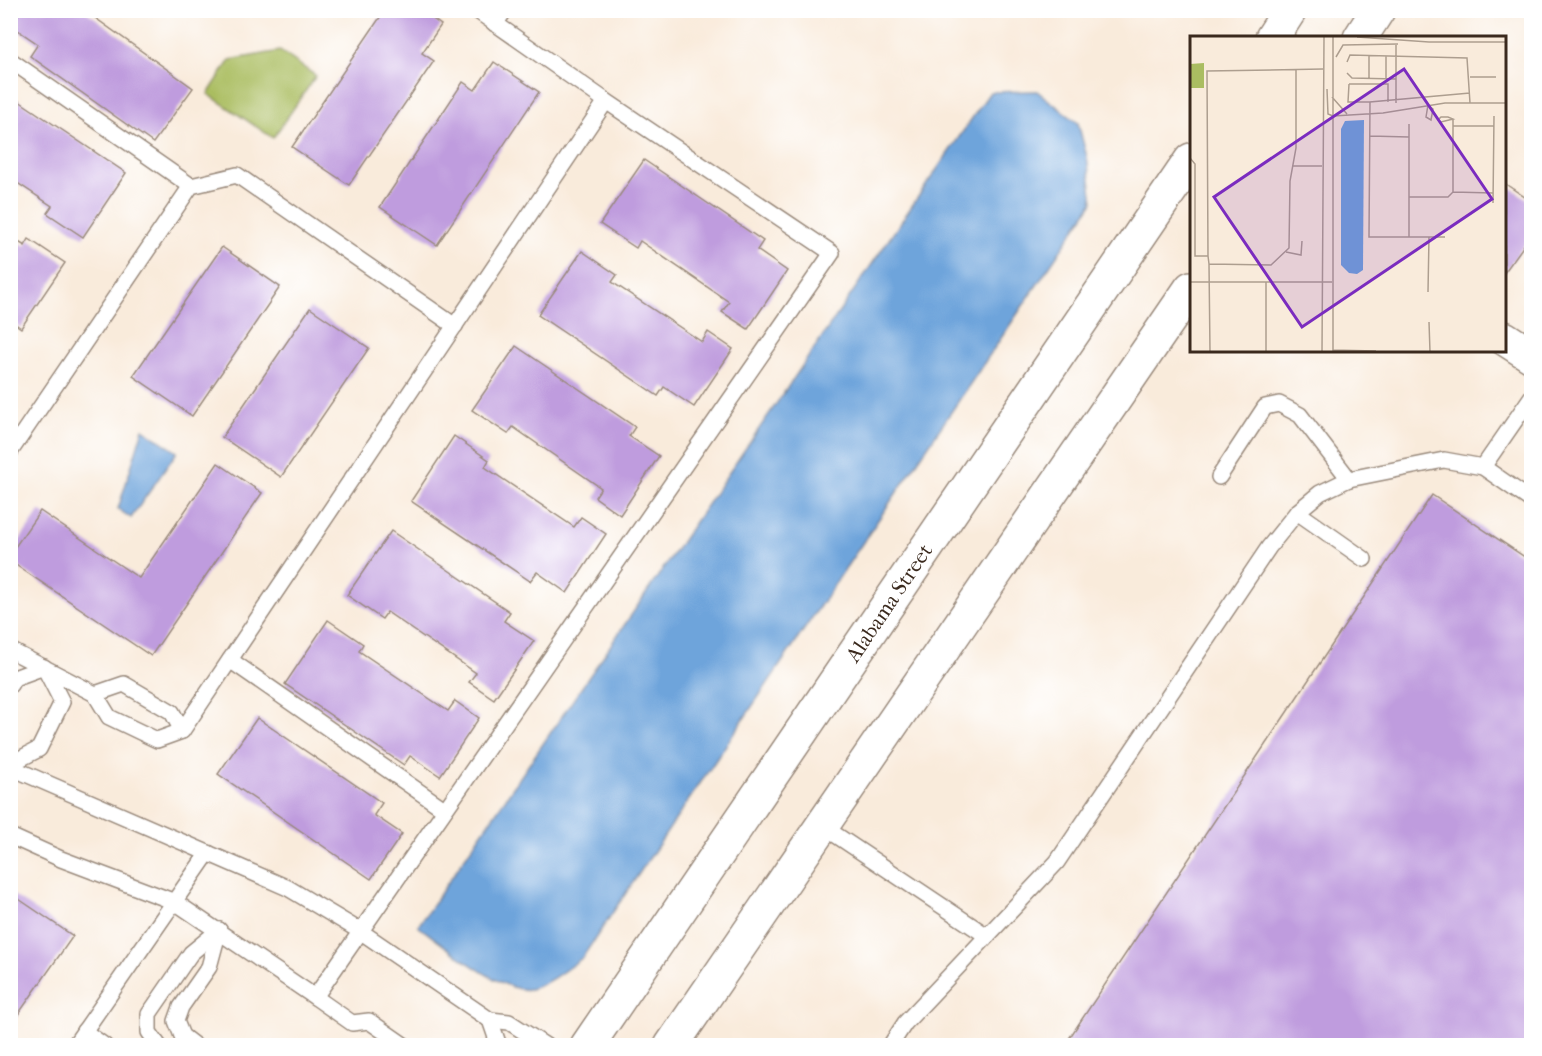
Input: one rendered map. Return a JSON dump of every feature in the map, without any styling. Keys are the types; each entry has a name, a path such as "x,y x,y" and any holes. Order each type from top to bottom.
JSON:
{"main road":[{"path":"1273,36 1290,10"},
{"path":"1361,36 1378,10"},
{"name":"Alabama Street","path":"587,1046 1190,161"},
{"path":"671,1046 1190,289"},
{"path":"1506,339 1532,356"}],"lane":[{"path":"315,996 832,253 606,101 476,10"},
{"path":"495,24 505,10"},
{"path":"10,60 191,186"},
{"path":"10,650 95,694 109,717 157,740 182,731 606,101"},
{"path":"10,452 191,186 237,175 454,326"},
{"path":"1483,467 1532,396"},
{"path":"1219,477 1265,407 1279,404 1300,415 1349,479"},
{"path":"890,1046 905,1023 1057,862 1269,547 1297,512 1320,493 1349,479 1444,460 1483,467 1532,501"},
{"path":"1297,512 1364,559"},
{"path":"230,660 444,809"},
{"path":"10,686 14,678 44,668"},
{"path":"10,765 39,749 62,702 44,668"},
{"path":"95,694 124,684 172,712 182,731"},
{"path":"10,765 288,888 360,931 490,1020 509,1022 546,1046"},
{"path":"821,825 987,936"},
{"path":"10,836 62,859 175,902 219,930 351,1023 369,1022 405,1046"},
{"path":"74,1046 208,853"},
{"path":"159,1046 149,1032 149,1014 190,953 219,930"},
{"path":"195,1046 182,1036 176,1021 180,1007 209,967 219,930"},
{"path":"490,1020 499,1046"},
{"path":"84,1031 105,1046"}],"green space":[{"path":"280,51 316,76 273,138 208,94 230,60"}],"water":[{"path":"1037,91 1078,123 1087,157 1093,202 582,958 551,980 530,989 519,989 505,984 472,966 418,926 990,92"},
{"path":"143,429 177,452 131,518 118,509"}],"building":[{"path":"21,10 84,10 193,88 153,143 30,56 38,44 10,25"},
{"path":"385,10 420,10 441,25 422,53 434,61 349,185 292,147"},
{"path":"494,62 539,92 437,245 380,207 463,82 475,90"},
{"path":"10,95 126,173 83,237 47,213 52,206 10,178"},
{"path":"644,160 763,241 757,250 787,271 748,329 722,312 729,302 640,241 636,248 600,224"},
{"path":"1506,184 1532,202 1532,234 1506,270"},
{"path":"10,237 25,246 29,239 65,263 21,328 10,320"},
{"path":"222,247 280,287 192,416 133,376"},
{"path":"582,251 617,275 612,282 702,342 708,332 733,349 694,407 664,387 658,396 538,315"},
{"path":"310,308 369,348 281,477 222,437"},
{"path":"516,346 635,427 629,436 659,456 620,515 595,497 601,488 513,427 508,434 472,410"},
{"path":"454,436 489,460 485,467 574,527 581,517 606,534 567,593 537,572 530,581 411,501"},
{"path":"218,463 262,493 151,656 10,561 10,554 40,511 139,578"},
{"path":"1432,495 1532,562 1532,1046 1064,1046"},
{"path":"391,531 510,612 504,621 534,641 494,699 469,682 476,673 387,612 382,619 347,595"},
{"path":"328,620 363,644 359,651 448,711 455,701 479,718 440,776 410,756 404,765 285,684"},
{"path":"257,718 382,803 374,815 402,834 371,879 218,774"},
{"path":"10,893 73,936 10,1026"}]}
